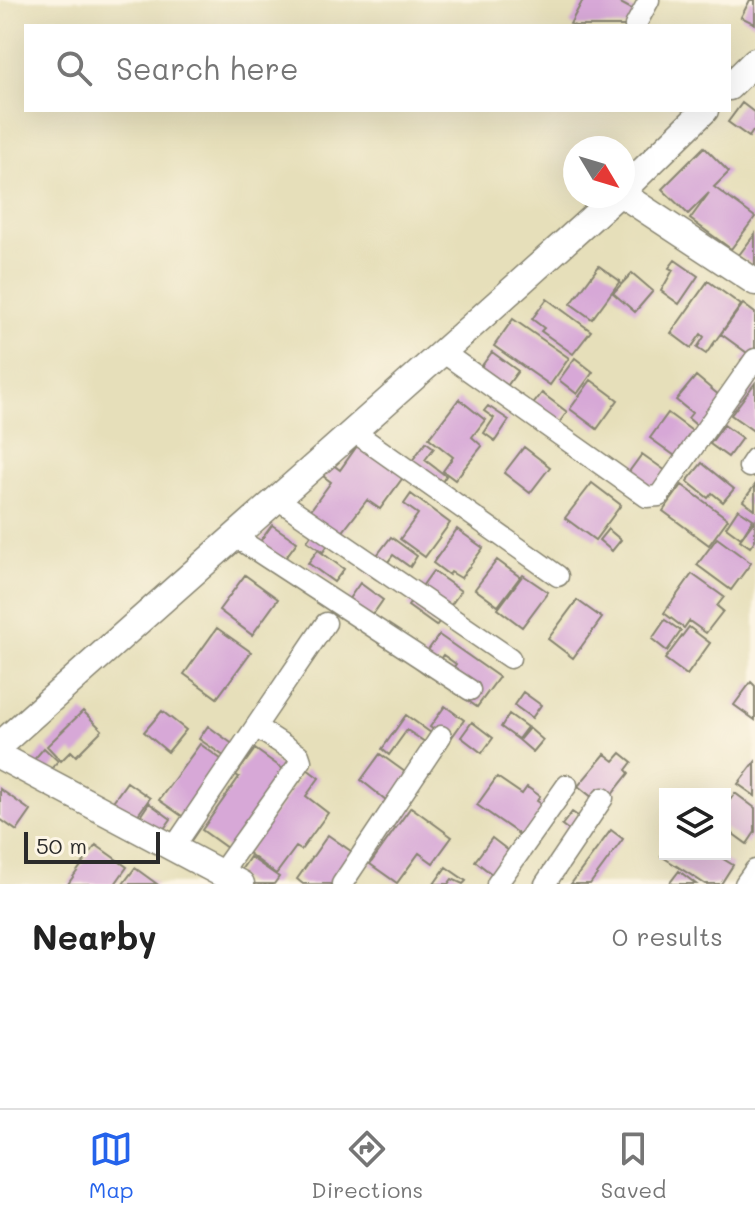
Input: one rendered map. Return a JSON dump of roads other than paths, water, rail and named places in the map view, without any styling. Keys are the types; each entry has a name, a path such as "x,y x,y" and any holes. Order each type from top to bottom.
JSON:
{"street":[{"path":"636,24 649,0"},
{"path":"731,85 755,61"},
{"path":"635,180 703,112"},
{"path":"635,200 755,282"},
{"path":"0,745 276,498 444,353 603,208"},
{"path":"444,353 647,497 659,496 755,359"},
{"path":"353,431 558,576"},
{"path":"276,498 510,658"},
{"path":"234,536 470,690"},
{"path":"174,847 326,623"},
{"path":"0,756 231,878 301,761 299,755 256,727"},
{"path":"342,884 441,736"},
{"path":"497,884 567,785"},
{"path":"545,884 603,798"},
{"path":"745,884 755,870"}]}
